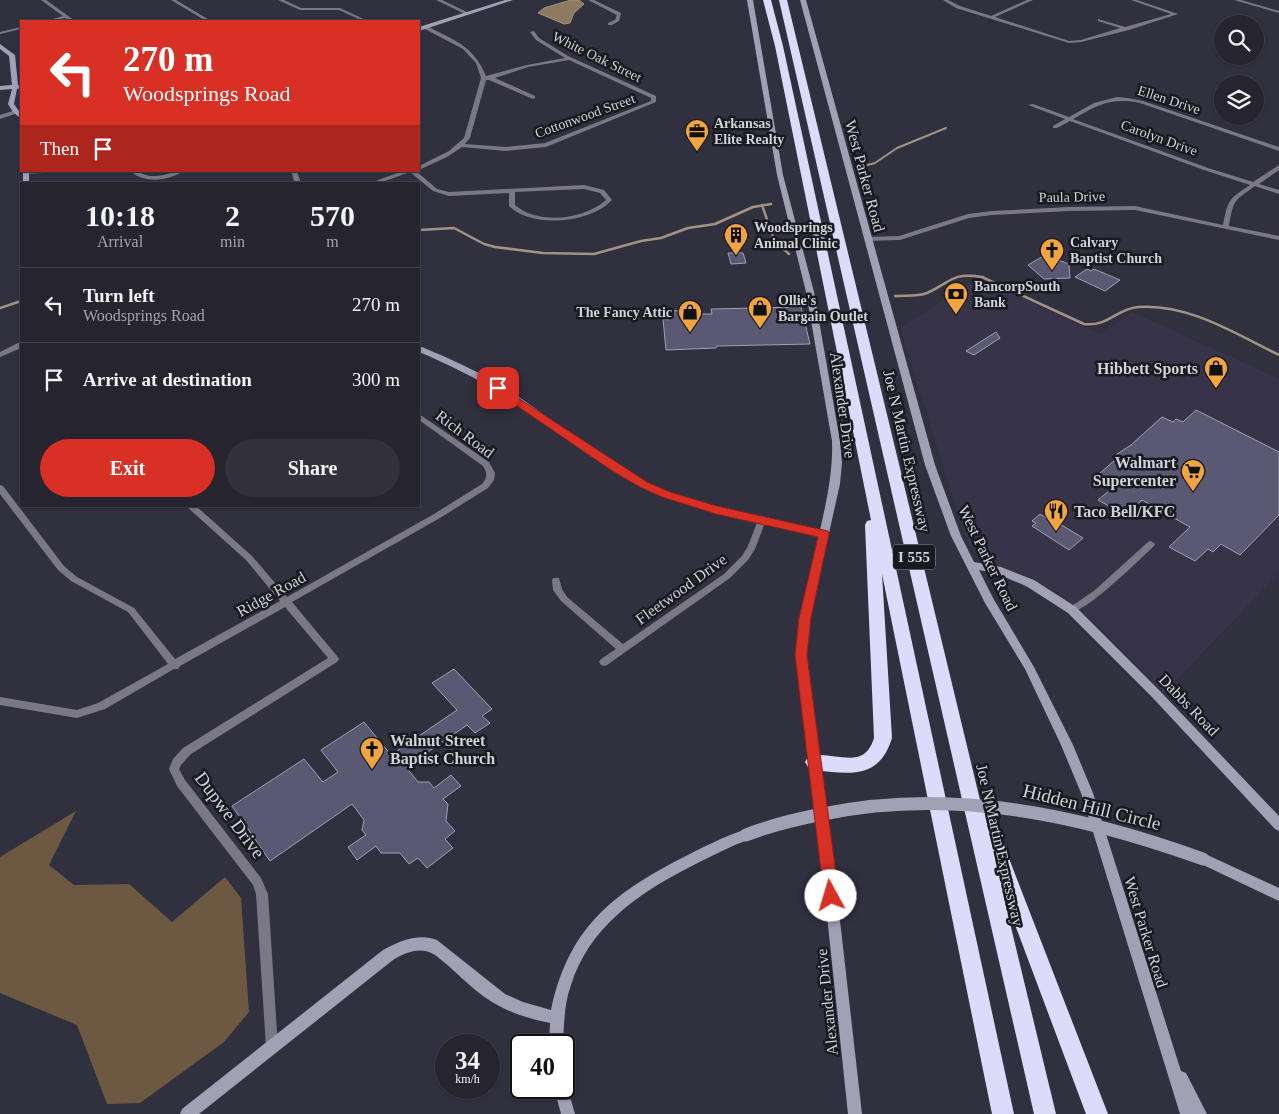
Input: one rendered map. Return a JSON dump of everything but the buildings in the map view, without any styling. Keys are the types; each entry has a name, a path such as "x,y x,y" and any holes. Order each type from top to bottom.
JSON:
{"highway":[{"name":"I 555","path":"767,0 1003,1114"},
{"name":"Joe N Martin Expressway","path":"783,0 1045,1114"},
{"path":"814,762 856,765 875,757 881,748 883,738 870,479"},
{"path":"962,758 1097,1114"}],"street":[{"path":"43,0 72,20"},
{"path":"173,0 207,20"},
{"path":"280,0 300,8 340,9 364,20"},
{"path":"438,0 467,13"},
{"path":"420,29 510,0"},
{"path":"590,0 619,14 617,21 610,24"},
{"name":"Alexander Drive","path":"750,0 780,174 810,292 836,441 837,463 835,484 805,618 801,655 828,859 854,1114"},
{"name":"West Parker Road","path":"803,0 930,464 956,536 989,600 1029,667 1067,745 1087,793 1187,1114"},
{"path":"945,0 958,7 992,16 1069,42 1081,42 1176,14 1133,0"},
{"path":"992,16 1032,0"},
{"path":"1236,0 1279,12"},
{"path":"52,20 67,16"},
{"path":"1100,20 1128,29"},
{"path":"425,27 465,48 478,63 487,78 534,97"},
{"path":"0,34 20,28"},
{"name":"White Oak Street","path":"532,32 535,38 570,58 650,95 654,100"},
{"path":"0,46 12,55 18,87 8,105 20,116"},
{"path":"487,78 537,63 570,58"},
{"path":"420,168 442,158 461,145 467,138 487,78"},
{"path":"0,88 18,87"},
{"name":"Ellen Drive","path":"1055,127 1106,100 1130,99 1279,149"},
{"name":"Cottonwood Street","path":"461,145 506,149 546,144 650,104 654,100"},
{"name":"Carolyn Drive","path":"1031,104 1206,169 1279,192"},
{"path":"0,117 16,112"},
{"path":"1226,226 1233,200 1279,167"},
{"path":"135,172 143,177 154,178 166,177 178,172"},
{"path":"376,182 408,172"},
{"path":"412,172 435,190 449,194 584,187 601,191 606,194 609,200 600,208 581,216 559,219 520,214 512,206 512,192"},
{"name":"Paula Drive","path":"867,239 900,238 955,220 982,214 1069,209 1135,208 1279,238"},
{"path":"0,354 20,345"},
{"path":"420,349 450,362 498,388 618,470 644,485 716,510 824,534"},
{"name":"Rich Road","path":"420,417 486,464 491,471 490,476"},
{"name":"Ridge Road","path":"0,700 77,714 91,710 174,666 437,516 485,486 490,476"},
{"path":"0,488 61,568 74,579 131,610 174,666"},
{"path":"191,507 249,558 286,602"},
{"name":"Fleetwood Drive","path":"604,662 733,571 745,558 752,546 762,520"},
{"path":"1072,610 1098,592 1151,544"},
{"name":"Dabbs Road","path":"972,565 997,570 1030,583 1072,610 1155,693 1279,825"},
{"path":"556,580 564,599 623,649"},
{"name":"Dupwe Drive","path":"272,1047 262,894 257,882 180,780 174,769 177,762 187,751 334,659 286,602"},
{"name":"Hidden Hill Circle","path":"556,1034 557,1018 565,979 576,951 616,906 635,891 702,852 782,822 843,809 899,803 966,804 1017,809 1136,835 1203,859 1279,895"},
{"path":"187,1114 388,955 402,947 422,943 439,949 492,994 503,1001 519,1009 557,1018"},
{"path":"1170,1056 1200,1114"},
{"path":"848,1060 849,1114"},
{"path":"564,1099 568,1114"}],"shaded area":[{"path":"571,0 579,0 584,4 574,13 570,23 564,24 538,13 544,8"},
{"path":"979,277 1101,335 1132,312 1279,379 1279,573 1164,693 1098,626 1059,593 1021,573 992,564 980,556 967,542 900,328"},
{"path":"76,811 49,865 74,885 129,884 172,922 225,877 241,898 249,1012 224,1042 140,1103 107,1104 77,1025 0,993 0,857"}],"waterway":[{"path":"856,168 875,163 897,148 946,128"},
{"path":"762,205 771,204"},
{"path":"420,230 454,228 484,244 495,247 543,253 594,254 641,241 661,238 688,228 715,224 753,207 762,205"},
{"path":"762,205 774,240 789,254"},
{"path":"895,296 927,293 958,277 982,277 1084,324 1099,323 1130,308 1157,307 1175,310 1211,322 1279,355"},
{"path":"0,308 20,301"}],"place":[{"name":"Arkansas Elite Realty","path":"697,152"},
{"name":"Woodsprings Animal Clinic","path":"736,256"},
{"name":"Calvary Baptist Church","path":"1052,271"},
{"name":"BancorpSouth Bank","path":"956,315"},
{"name":"Ollie's Bargain Outlet","path":"760,329"},
{"name":"The Fancy Attic","path":"690,333"},
{"name":"Hibbett Sports","path":"1216,389"},
{"name":"Walmart Supercenter","path":"1193,492"},
{"name":"Taco Bell/KFC","path":"1056,532"},
{"name":"Walnut Street Baptist Church","path":"372,770"}],"route":[{"path":"498,388 618,470 644,485 716,510 824,534 805,618 801,655 828,859 831,896"}]}
